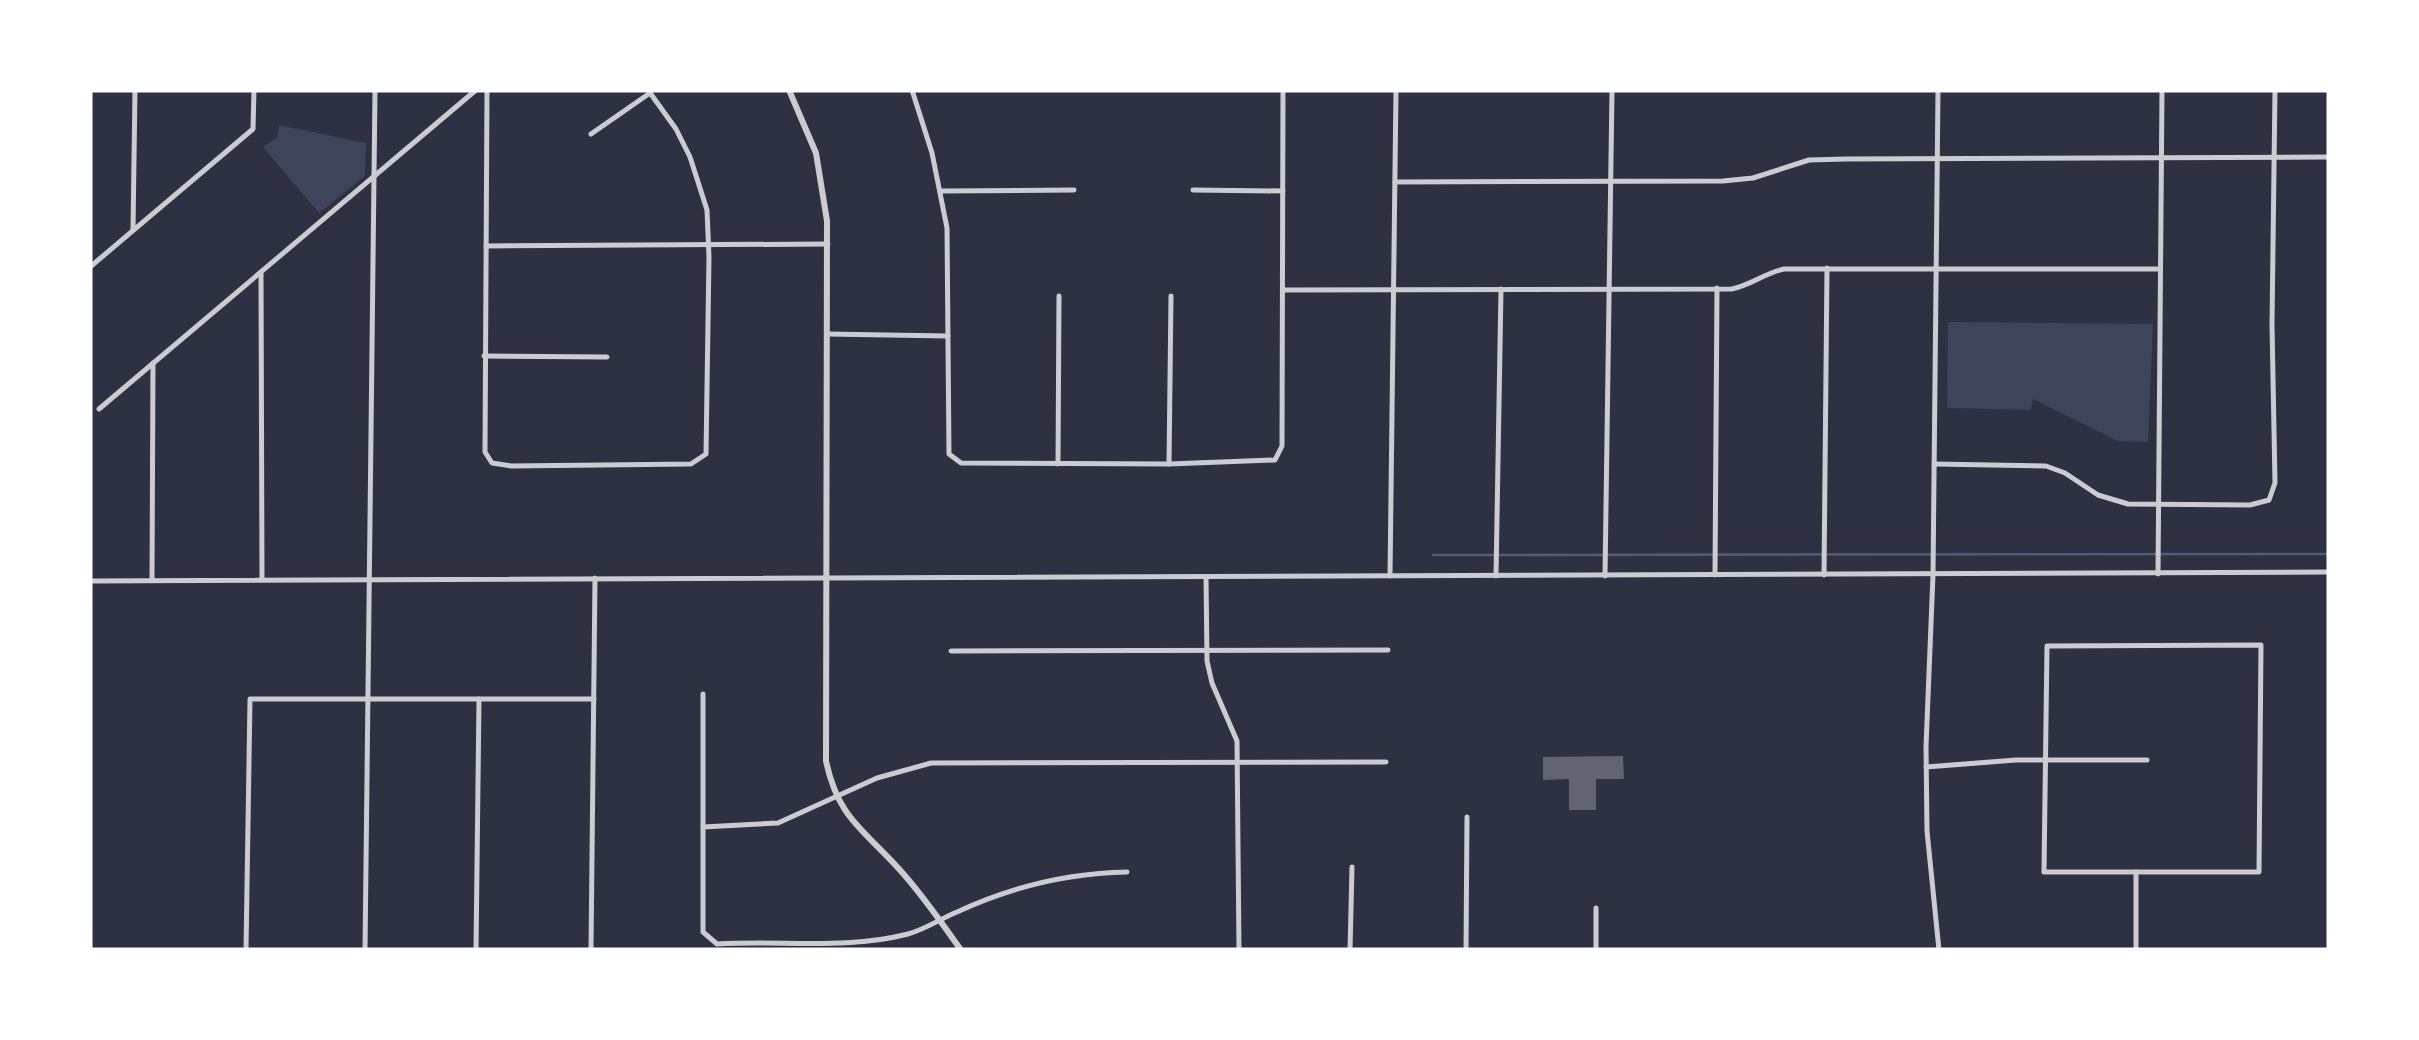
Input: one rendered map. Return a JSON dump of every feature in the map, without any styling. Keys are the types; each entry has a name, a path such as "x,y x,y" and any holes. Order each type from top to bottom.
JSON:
{"street":[{"path":"133,230 135,90"},
{"path":"90,266 253,129 254,90"},
{"path":"365,950 375,90"},
{"path":"99,409 476,90"},
{"path":"487,90 484,452 492,462 510,466 680,466 699,461 706,454 709,245 702,188 676,129 649,92 591,134"},
{"path":"789,90 816,153 824,187 828,244 825,748 837,798 854,826 899,868 961,950"},
{"path":"912,90 941,191 948,244 949,454 961,463 1058,464 1275,460 1282,446 1284,90"},
{"path":"1390,576 1396,90"},
{"path":"1606,576 1612,90"},
{"path":"1938,90 1933,575 1926,768 1927,831 1939,950"},
{"path":"2158,574 2162,90"},
{"path":"1934,464 2046,466 2107,498 2158,505 2250,505 2268,500 2274,483 2275,90"},
{"path":"1394,182 1723,181 1753,178 1809,160 2329,157"},
{"path":"941,191 1074,190"},
{"path":"1193,190 1283,191"},
{"path":"486,246 828,244"},
{"path":"1824,575 1826,268"},
{"path":"1283,290 1732,289 1784,269 2160,269"},
{"path":"261,272 262,580"},
{"path":"1715,576 1717,288"},
{"path":"1496,576 1501,289"},
{"path":"1058,464 1059,296"},
{"path":"1169,464 1171,296"},
{"path":"826,334 948,336"},
{"path":"484,356 607,357"},
{"path":"152,580 153,363"},
{"path":"90,580 2329,572"},
{"path":"1206,577 1206,650 1212,682 1233,728 1238,762 1239,950"},
{"path":"590,950 595,578"},
{"path":"2262,645 2259,872 2044,872 2046,761 2047,646 2262,645"},
{"path":"951,651 1388,650"},
{"path":"704,694 703,932 717,944 857,942 904,935 1029,885 1068,876 1127,872"},
{"path":"246,950 250,699 594,699"},
{"path":"476,950 479,699"},
{"path":"1926,768 2146,760"},
{"path":"703,828 778,823 876,778 931,763 1386,762"},
{"path":"1466,950 1467,817"},
{"path":"1350,950 1352,867"},
{"path":"2136,872 2136,950"},
{"path":"1596,908 1596,950"}],"shaded area":[{"path":"279,125 366,143 365,176 319,213 263,147 277,138"},
{"path":"1948,322 2153,324 2148,442 2118,441 2033,399 2031,410 1947,408"}],"building":[{"path":"1623,756 1624,779 1596,779 1596,810 1569,810 1569,779 1543,780 1543,757"}],"waterway":[{"path":"1433,555 2329,554"}]}
